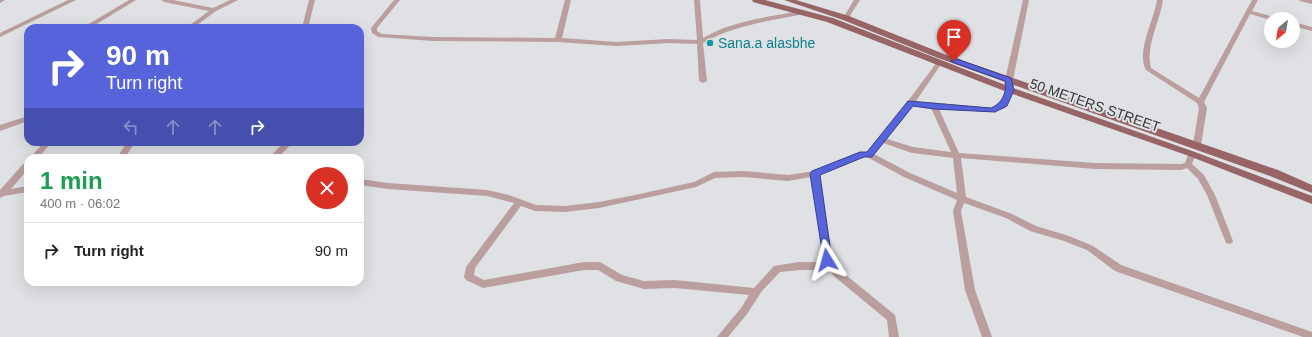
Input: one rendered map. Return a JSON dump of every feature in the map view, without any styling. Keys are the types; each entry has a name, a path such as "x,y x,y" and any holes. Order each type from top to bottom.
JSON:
{"main road":[{"name":"50 METERS STREET","path":"756,0 830,20 1010,90 1173,142 1197,145 1274,173 1312,189"},
{"name":"50 METERS STREET","path":"788,0 846,18 941,56 1173,142 1192,154 1312,200"}],"street":[{"path":"0,35 73,0"},
{"path":"92,24 133,0"},
{"path":"164,0 214,10"},
{"path":"194,24 214,10 235,0"},
{"path":"306,24 312,0"},
{"path":"397,0 374,28 374,32 380,36 440,39 558,40 616,44 669,41 700,42 714,34 741,25 804,12"},
{"path":"558,40 568,0"},
{"path":"697,0 703,81"},
{"path":"846,18 857,0"},
{"path":"911,103 992,110 1002,106 1010,90 1009,80 1026,0"},
{"path":"1160,0 1148,45 1146,65 1148,69 1161,78 1200,102 1203,108 1197,145"},
{"path":"1200,102 1255,0"},
{"path":"1302,0 1312,2"},
{"path":"1249,12 1264,16"},
{"path":"1300,26 1312,29"},
{"path":"869,155 911,103 939,63"},
{"path":"934,106 956,154 962,199 957,211 970,290 987,337"},
{"path":"0,128 24,119"},
{"path":"882,140 912,150 941,154 1095,166 1181,167 1188,165"},
{"path":"38,154 44,146"},
{"path":"277,154 285,146"},
{"path":"364,183 388,186 487,193 506,197 535,208 565,209 599,205 635,198 696,184 714,175 743,174 788,178 815,174 863,154 869,155 907,175 962,199 1009,216 1033,229 1066,238 1090,248 1118,268 1312,336"},
{"path":"1188,165 1192,154"},
{"path":"1188,165 1201,177 1211,195 1229,241"},
{"path":"1,194 24,168"},
{"path":"815,174 827,260 838,274 892,318 894,337"},
{"path":"1,194 24,190"},
{"path":"519,202 471,267 469,277 483,284 584,266 600,266 619,278 644,285 675,284 757,292"},
{"path":"722,337 777,269 799,266 832,266"}],"place":[{"name":"Sana.a alasbhe","path":"710,43"}],"route":[{"path":"827,260 815,174 863,154 869,155 911,103 992,110 1002,106 1010,90 1009,80 954,61"}]}
